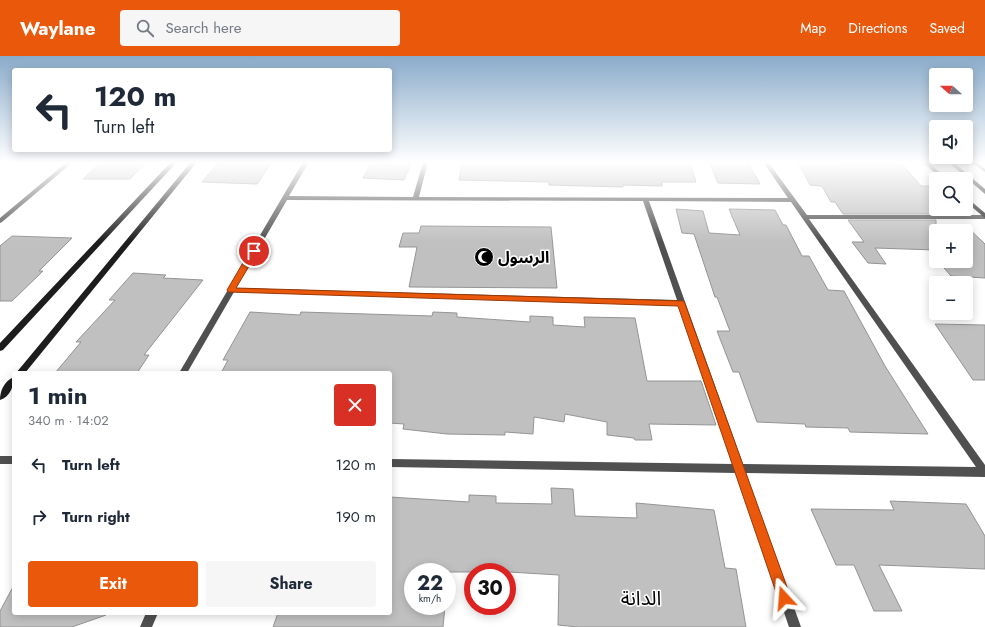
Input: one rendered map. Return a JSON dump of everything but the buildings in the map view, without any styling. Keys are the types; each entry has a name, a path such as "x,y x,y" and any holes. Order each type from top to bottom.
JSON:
{"street":[{"path":"0,221 38,189"},
{"path":"0,348 149,189"},
{"path":"22,371 172,189"},
{"path":"184,371 290,189"},
{"path":"416,198 419,189"},
{"path":"785,189 985,473"},
{"path":"285,198 793,200"},
{"path":"645,199 795,627"},
{"path":"973,206 985,217"},
{"path":"805,217 985,217"},
{"path":"231,290 681,303"},
{"path":"0,397 12,382"},
{"path":"0,460 12,460"},
{"path":"392,463 985,473"},
{"path":"146,627 151,615"}],"place":[{"name":"الرسول","path":"484,257"}],"district":[{"name":"الدانة","path":"641,598"}],"route":[{"path":"254,251 231,290 681,303 784,598"}]}
